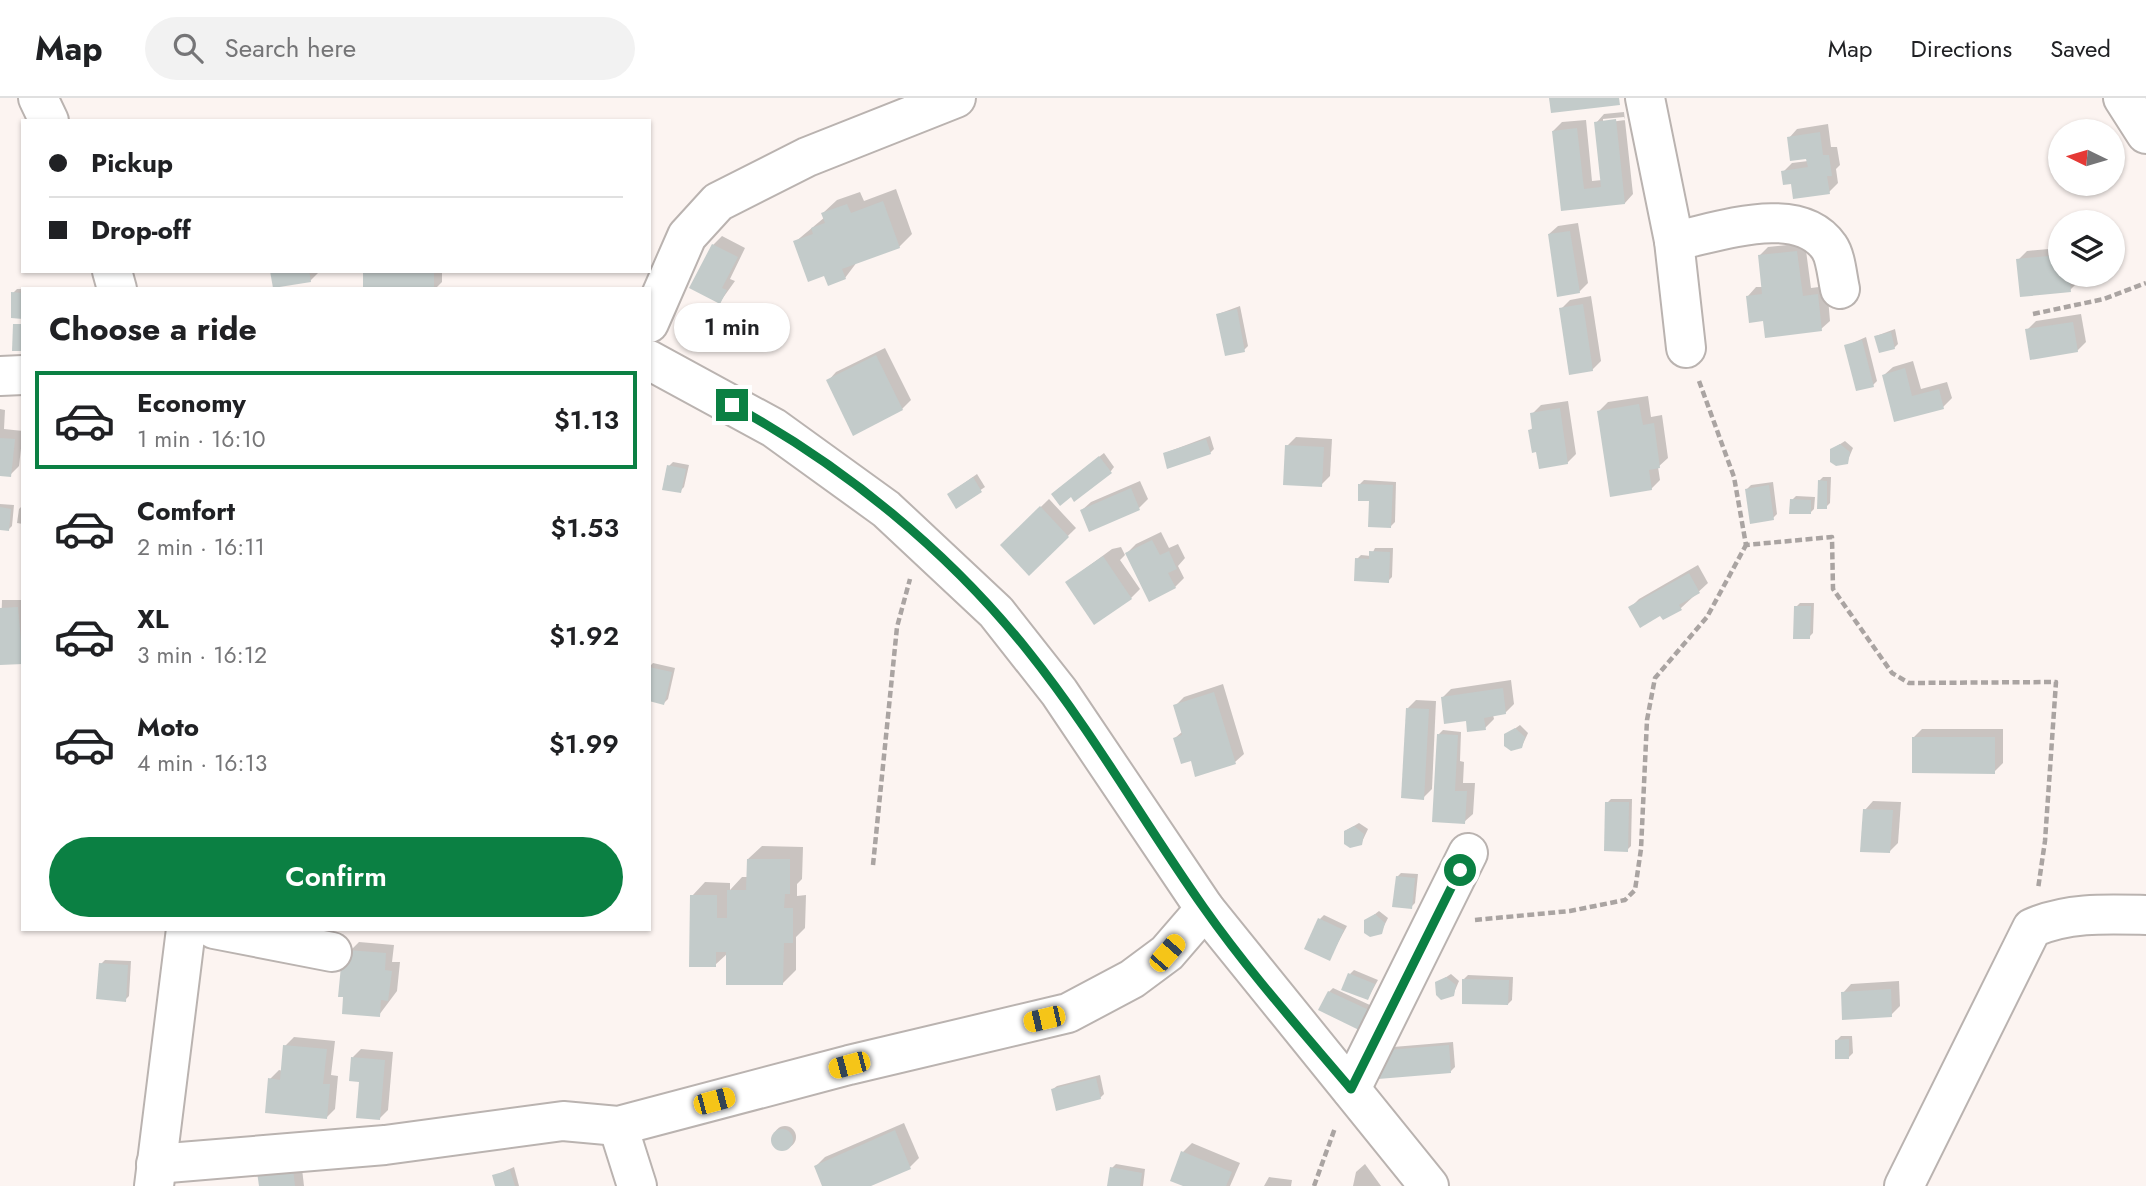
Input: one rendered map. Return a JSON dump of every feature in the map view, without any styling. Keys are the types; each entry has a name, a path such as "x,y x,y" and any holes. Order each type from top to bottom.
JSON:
{"street":[{"path":"38,98 48,119"},
{"path":"651,318 687,236 718,202 807,157 955,98"},
{"path":"1645,98 1674,241 1686,348"},
{"path":"2123,98 2146,134"},
{"path":"1674,241 1761,223 1785,222 1801,226 1821,237 1831,250 1840,289"},
{"path":"651,361 774,428 886,509 996,612 1028,651 1120,780 1205,909 1282,1009 1429,1186"},
{"path":"0,376 21,375"},
{"path":"1351,1089 1468,853"},
{"path":"186,931 155,1175 563,1121 618,1126 849,1065 1068,1013 1132,979 1167,953 1205,909"},
{"path":"1904,1186 2032,928 2074,916 2146,915"},
{"path":"224,931 332,952"},
{"path":"618,1126 637,1186"}],"path":[{"path":"2033,314 2104,299 2146,283"},
{"path":"1437,917 1474,920 1570,911 1625,900 1637,884 1647,720 1655,678 1707,617 1746,545 1734,477 1686,348"},
{"path":"1746,545 1832,537 1833,589 1892,673 1909,683 2056,682 2045,841 2032,928"},
{"path":"873,865 897,628 924,542"},
{"path":"1314,1186 1351,1089"}],"building":[{"path":"1549,98 1619,98 1620,105 1551,113"},
{"path":"1616,119 1625,204 1561,211 1552,131 1577,128 1584,189 1601,187 1594,122"},
{"path":"1820,132 1823,155 1829,155 1832,176 1827,176 1830,194 1793,199 1791,184 1783,185 1781,171 1808,167 1806,159 1790,161 1787,137"},
{"path":"883,201 900,248 842,269 846,279 828,286 824,276 808,282 793,241 813,234 811,228 825,223 821,213 847,204 851,213"},
{"path":"1570,231 1580,293 1557,297 1548,234"},
{"path":"712,244 738,257 722,288 727,290 720,304 689,288"},
{"path":"1797,251 1803,296 1818,294 1822,331 1765,338 1763,321 1749,323 1746,296 1762,294 1758,255"},
{"path":"2048,256 2048,287 2070,287 2071,292 2020,297 2016,259"},
{"path":"270,273 309,273 311,282 273,287"},
{"path":"363,273 434,273 434,287 363,287"},
{"path":"11,292 21,293 21,319 11,318"},
{"path":"1583,304 1593,371 1569,375 1559,308"},
{"path":"1237,309 1245,352 1225,356 1216,314"},
{"path":"2073,322 2078,352 2030,360 2025,329"},
{"path":"13,324 21,324 21,351 12,351"},
{"path":"1891,332 1895,349 1879,353 1874,336"},
{"path":"1862,340 1874,387 1856,391 1844,345"},
{"path":"876,355 903,410 853,436 826,380"},
{"path":"1905,368 1912,396 1939,389 1944,409 1894,422 1882,375"},
{"path":"1639,404 1643,425 1654,423 1660,468 1649,470 1652,490 1610,497 1597,411"},
{"path":"1560,408 1568,464 1539,469 1536,452 1532,453 1528,430 1532,429 1530,413"},
{"path":"0,438 15,439 11,477 0,476"},
{"path":"1206,439 1211,454 1167,469 1163,453"},
{"path":"1840,444 1850,452 1848,464 1836,466 1830,462 1830,449"},
{"path":"1285,445 1324,447 1322,487 1283,485"},
{"path":"1099,456 1112,473 1074,502 1071,497 1060,506 1051,494"},
{"path":"667,465 686,469 681,493 662,490"},
{"path":"973,477 982,492 956,509 947,494"},
{"path":"1818,480 1827,481 1827,509 1817,509"},
{"path":"1358,484 1393,485 1391,528 1368,527 1369,501 1358,501"},
{"path":"1769,485 1774,520 1750,524 1745,489"},
{"path":"1131,488 1140,510 1089,532 1080,510"},
{"path":"1790,499 1811,500 1811,514 1789,514"},
{"path":"1040,506 1069,537 1029,576 1000,545"},
{"path":"0,507 11,509 9,531 0,530"},
{"path":"1152,540 1160,555 1169,551 1177,569 1168,573 1176,588 1149,602 1125,553"},
{"path":"1369,551 1390,552 1389,583 1354,581 1355,558 1369,559"},
{"path":"1103,556 1132,599 1094,625 1065,582"},
{"path":"1689,573 1700,593 1679,605 1682,610 1663,620 1660,616 1640,628 1628,607"},
{"path":"1794,606 1811,606 1810,639 1793,639"},
{"path":"18,607 21,664 0,665 0,608"},
{"path":"651,667 672,672 664,705 651,702"},
{"path":"1503,688 1506,714 1484,718 1486,730 1467,732 1466,721 1444,724 1441,697"},
{"path":"1214,692 1236,764 1195,777 1191,761 1181,764 1173,738 1182,735 1173,705"},
{"path":"1406,708 1429,709 1424,800 1401,798"},
{"path":"1515,728 1525,737 1522,748 1511,751 1504,746 1504,734"},
{"path":"1437,734 1458,735 1455,791 1467,791 1465,824 1432,822"},
{"path":"1912,737 1995,737 1995,774 1912,773"},
{"path":"1605,802 1629,802 1628,852 1604,851"},
{"path":"1863,809 1893,810 1890,853 1860,852"},
{"path":"1354,826 1364,834 1362,845 1350,848 1344,844 1344,831"},
{"path":"747,859 790,859 790,894 785,894 784,908 793,908 793,943 784,943 783,985 726,985 726,952 716,952 716,967 689,967 690,895 717,895 717,918 727,918 727,890 746,890"},
{"path":"1396,876 1415,878 1412,909 1392,907"},
{"path":"1375,914 1385,923 1382,934 1370,937 1364,933 1364,920"},
{"path":"1318,918 1344,930 1330,961 1304,949"},
{"path":"348,950 386,953 385,970 392,971 388,1001 381,1000 380,1017 342,1014 343,997 338,997 341,966 347,967"},
{"path":"99,963 128,965 126,1002 96,999"},
{"path":"1348,973 1375,984 1368,1000 1341,990"},
{"path":"1446,977 1456,985 1454,996 1441,1000 1436,995 1435,982"},
{"path":"1462,979 1509,980 1508,1005 1462,1004"},
{"path":"1891,989 1892,1017 1842,1020 1841,992"},
{"path":"1328,991 1369,1010 1359,1030 1318,1010"},
{"path":"1849,1039 1849,1059 1835,1059 1835,1040"},
{"path":"283,1045 327,1049 323,1084 330,1084 327,1119 265,1113 268,1078 280,1080"},
{"path":"1449,1045 1451,1073 1378,1079 1375,1051"},
{"path":"351,1057 385,1060 380,1120 356,1118 359,1082 349,1081"},
{"path":"1096,1078 1101,1099 1056,1111 1051,1089"},
{"path":"782,1129 790,1132 793,1140 790,1148 782,1151 774,1148 771,1140 774,1132"},
{"path":"895,1130 911,1169 871,1186 822,1186 814,1166"},
{"path":"1181,1151 1232,1172 1226,1186 1183,1186 1170,1181"},
{"path":"1110,1167 1142,1173 1140,1186 1107,1186"},
{"path":"293,1168 295,1186 259,1186 257,1172"},
{"path":"510,1170 515,1186 495,1186 492,1175"}],"route":[{"path":"732,405 774,428 886,509 996,612 1059,692 1205,909 1282,1009 1351,1089 1460,870"}]}
